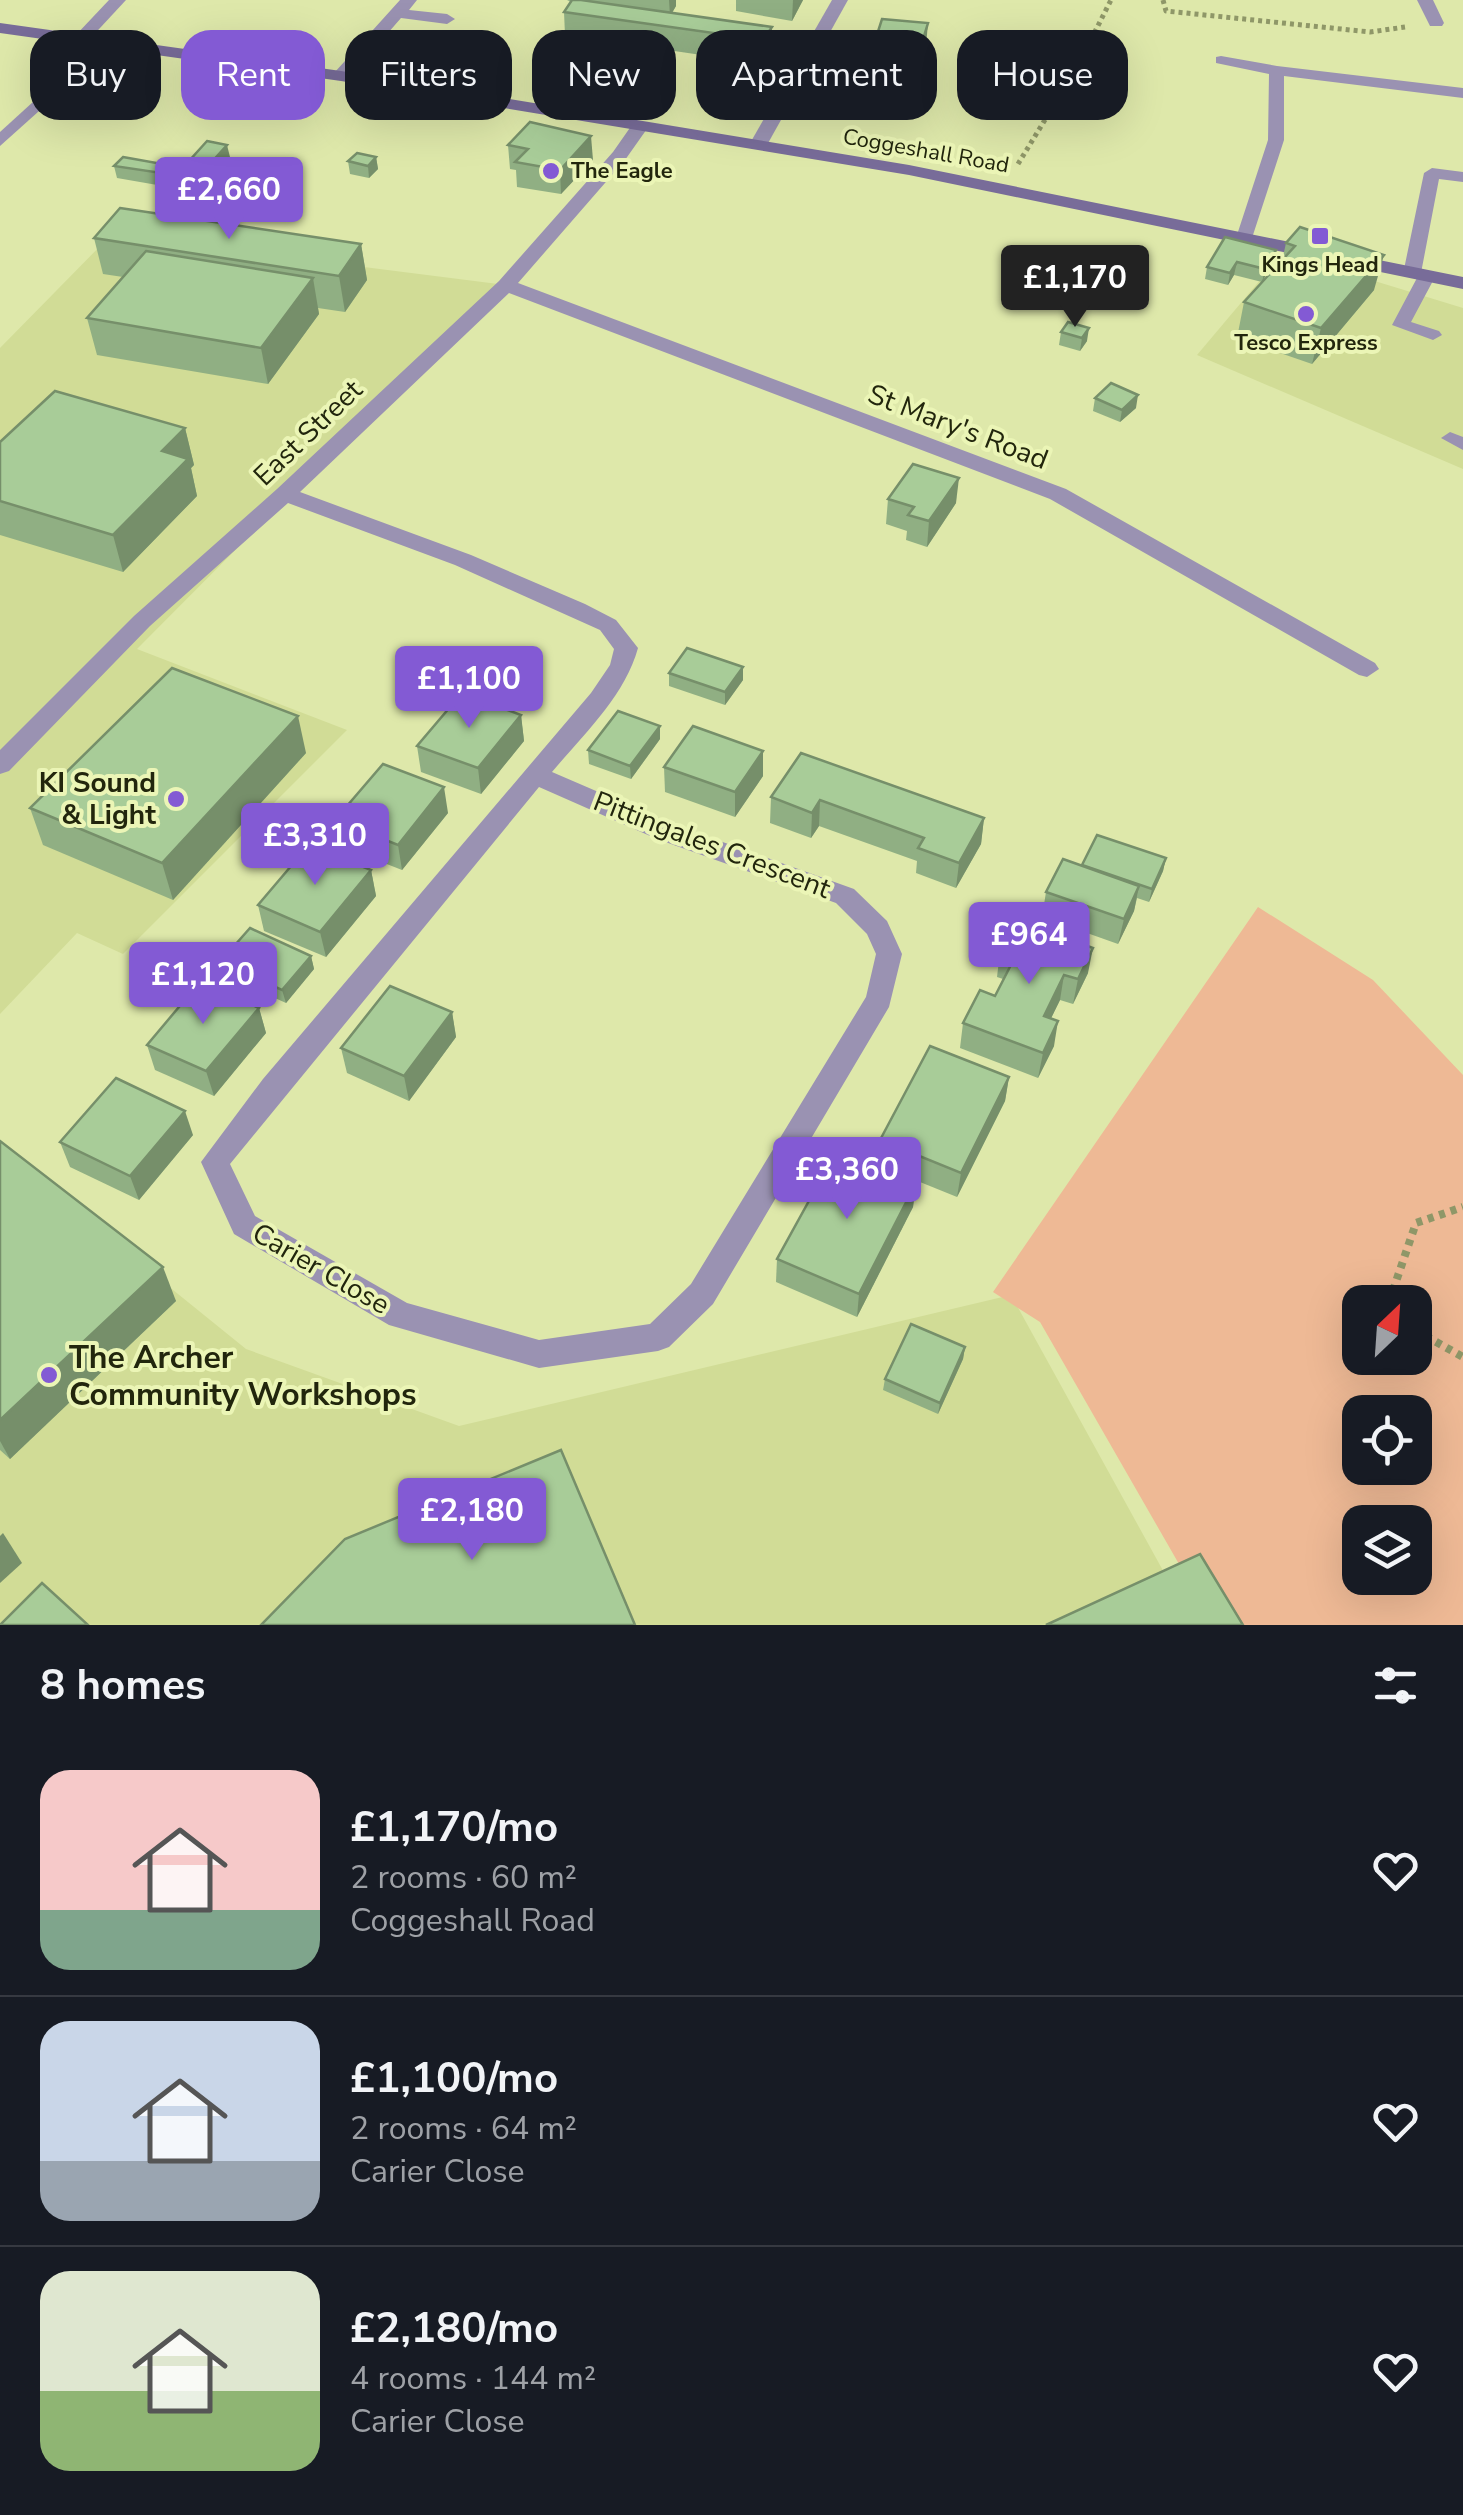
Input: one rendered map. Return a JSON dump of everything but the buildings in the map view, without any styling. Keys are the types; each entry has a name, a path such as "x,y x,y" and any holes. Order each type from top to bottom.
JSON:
{"main road":[{"name":"Coggeshall Road","path":"0,28 30,32"},
{"name":"Coggeshall Road","path":"161,51 341,76 1006,188 1463,283"}],"street":[{"path":"90,30 118,0"},
{"path":"758,146 840,0"},
{"path":"1426,0 1436,23"},
{"path":"341,76 404,6 447,18"},
{"path":"0,140 30,113"},
{"name":"East Street","path":"0,765 142,621 285,494 506,285 619,156 640,126"},
{"name":"St Mary's Road","path":"506,285 1058,494 1367,669"},
{"name":"Carier Close","path":"285,494 464,560 608,625 626,648 621,666 600,699 273,1087 215,1162 244,1226 400,1315 539,1354"},
{"name":"Pittingales Crescent","path":"536,775 666,832 846,896 878,928 889,954 879,999 702,1294 658,1337 539,1354"}],"lane":[{"path":"1221,60 1277,71 1463,93"},
{"path":"1244,238 1276,140 1277,71"},
{"path":"1433,335 1402,325 1419,275 1432,173 1463,177"}],"path":[{"path":"1006,188 1076,69 1111,0"},
{"path":"1163,0 1166,12 1370,32 1436,23"},
{"path":"1395,1285 1416,1223 1463,1207"},
{"path":"1432,1340 1463,1357"}],"shaded area":[{"path":"111,235 506,285 424,360 137,649 347,730 123,954 77,933 0,1014 0,348"},
{"path":"1283,253 1463,308 1463,469 1197,355"},
{"path":"1258,907 1373,980 1463,1075 1463,1625 1214,1625 1040,1322 993,1292"},
{"path":"0,1150 246,1349 459,1426 1011,1295 1193,1625 0,1625"}],"place":[{"name":"The Eagle","path":"551,171"},
{"name":"Kings Head","path":"1320,236"},
{"name":"Tesco Express","path":"1306,314"},
{"name":"KI Sound & Light","path":"176,799"},
{"name":"The Archer Community Workshops","path":"49,1375"}]}
